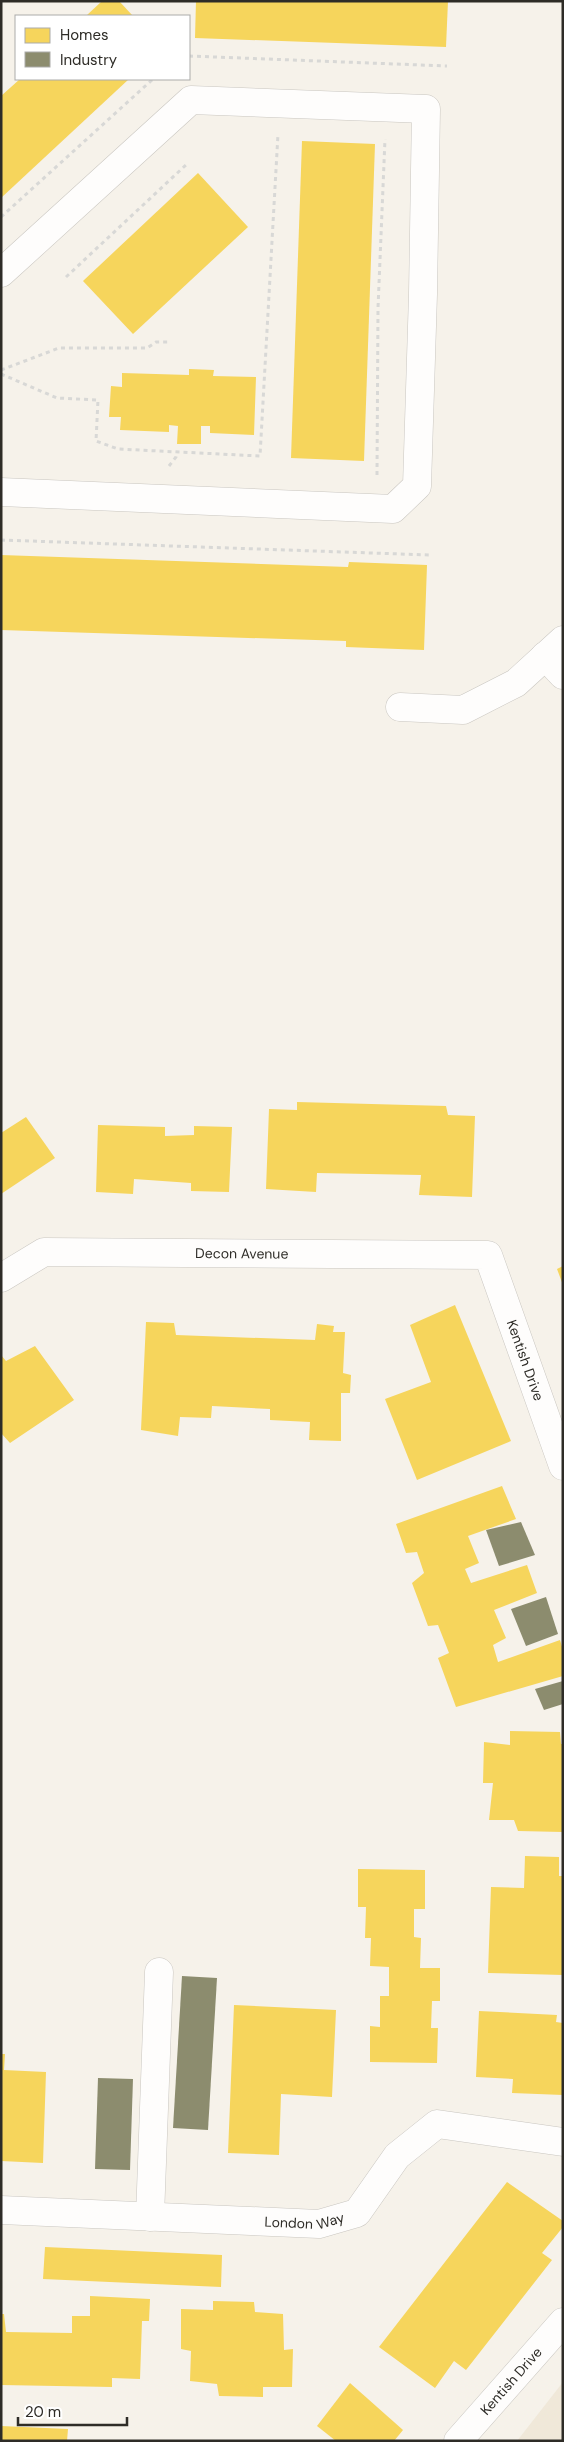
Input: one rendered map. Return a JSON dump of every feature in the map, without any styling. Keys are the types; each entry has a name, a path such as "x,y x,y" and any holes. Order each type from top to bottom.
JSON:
{"street":[{"path":"1,273 191,100 426,109 417,486 393,509 1,492"},
{"path":"400,707 463,710 516,683 557,657"},
{"name":"Decon Avenue","path":"1,1278 44,1252 488,1255"},
{"name":"Kentish Drive","path":"488,1255 563,1466"},
{"path":"150,2217 159,1972"},
{"name":"London Way","path":"1,2210 319,2224 357,2213 397,2156 437,2124 563,2142"},
{"name":"Kentish Drive","path":"458,2441 563,2322"}],"path":[{"path":"190,56 447,66"},
{"path":"1,217 152,80"},
{"path":"1,374 58,398 98,400 96,441 118,449 260,456 279,104"},
{"path":"377,508 378,308 386,108"},
{"path":"66,277 188,163"},
{"path":"1,370 59,348 147,348 156,342 170,342"},
{"path":"1,540 430,555"}],"shaded area":[{"path":"563,2382 563,2441 517,2441"}],"building: Homes":[{"path":"102,1 119,1 132,15 87,15"},
{"path":"196,1 448,1 446,47 195,38"},
{"path":"19,80 128,80 1,198 1,96"},
{"path":"302,141 375,144 364,461 291,458"},
{"path":"198,173 248,227 133,334 83,281"},
{"path":"189,369 214,370 213,376 256,377 254,435 210,433 210,426 201,426 201,444 177,444 178,426 169,425 169,432 120,430 121,417 109,417 111,386 122,387 122,373 189,375"},
{"path":"1,555 348,567 349,562 427,565 424,650 346,647 346,641 1,630"},
{"path":"297,1102 446,1106 448,1115 475,1116 472,1197 419,1195 421,1175 317,1173 316,1192 266,1189 269,1109 297,1110"},
{"path":"26,1117 55,1158 1,1194 1,1133"},
{"path":"98,1125 165,1127 165,1136 194,1135 194,1126 232,1127 229,1192 191,1191 191,1183 134,1179 133,1194 96,1192"},
{"path":"563,1266 563,1285 557,1269"},
{"path":"455,1305 511,1441 417,1480 385,1399 431,1382 410,1325"},
{"path":"146,1322 174,1323 176,1335 315,1340 317,1324 334,1326 333,1332 345,1332 343,1373 351,1375 350,1393 341,1393 341,1441 309,1440 310,1422 270,1420 270,1409 212,1406 211,1418 180,1417 178,1436 141,1430"},
{"path":"35,1346 74,1400 10,1443 1,1433 1,1355 6,1361"},
{"path":"502,1486 516,1519 468,1536 479,1563 465,1569 471,1583 527,1565 537,1593 494,1610 506,1638 493,1645 498,1662 560,1640 563,1650 563,1676 456,1707 438,1658 449,1653 438,1625 428,1626 412,1583 424,1573 417,1552 406,1553 396,1524"},
{"path":"510,1731 560,1732 561,1744 563,1744 563,1832 518,1831 514,1820 489,1820 493,1783 483,1783 484,1742 510,1745"},
{"path":"525,1856 559,1857 559,1876 563,1876 563,1975 488,1973 491,1887 524,1888"},
{"path":"358,1869 425,1870 425,1909 414,1909 414,1937 421,1938 420,1968 440,1968 440,2001 432,2001 431,2028 438,2028 437,2063 370,2062 370,2026 380,2027 380,1996 389,1996 389,1967 370,1966 371,1938 365,1938 366,1907 358,1907"},
{"path":"234,2005 336,2010 332,2097 281,2094 279,2155 228,2153"},
{"path":"479,2011 557,2015 556,2022 563,2023 563,2095 512,2093 513,2079 476,2077"},
{"path":"1,2054 5,2054 4,2070 46,2072 43,2163 1,2161"},
{"path":"507,2182 563,2221 563,2227 542,2253 552,2260 466,2370 454,2361 435,2388 379,2347"},
{"path":"45,2247 222,2255 221,2287 43,2279"},
{"path":"90,2296 150,2299 149,2321 142,2321 140,2379 112,2378 112,2387 1,2385 1,2314 4,2314 6,2332 72,2333 72,2316 90,2316"},
{"path":"213,2301 254,2302 255,2312 283,2314 284,2350 293,2349 292,2387 263,2387 263,2397 219,2396 217,2384 190,2381 191,2351 181,2349 181,2309 213,2310"},
{"path":"350,2383 403,2430 394,2441 336,2441 317,2426"},
{"path":"1,2426 68,2429 67,2441 1,2441"}],"building: Industry":[{"path":"521,1522 535,1555 499,1566 486,1530"},
{"path":"546,1597 558,1634 526,1646 511,1609"},
{"path":"563,1681 563,1704 544,1710 535,1689"},
{"path":"182,1976 217,1978 208,2130 173,2128"},
{"path":"98,2078 133,2079 130,2170 95,2169"}]}
